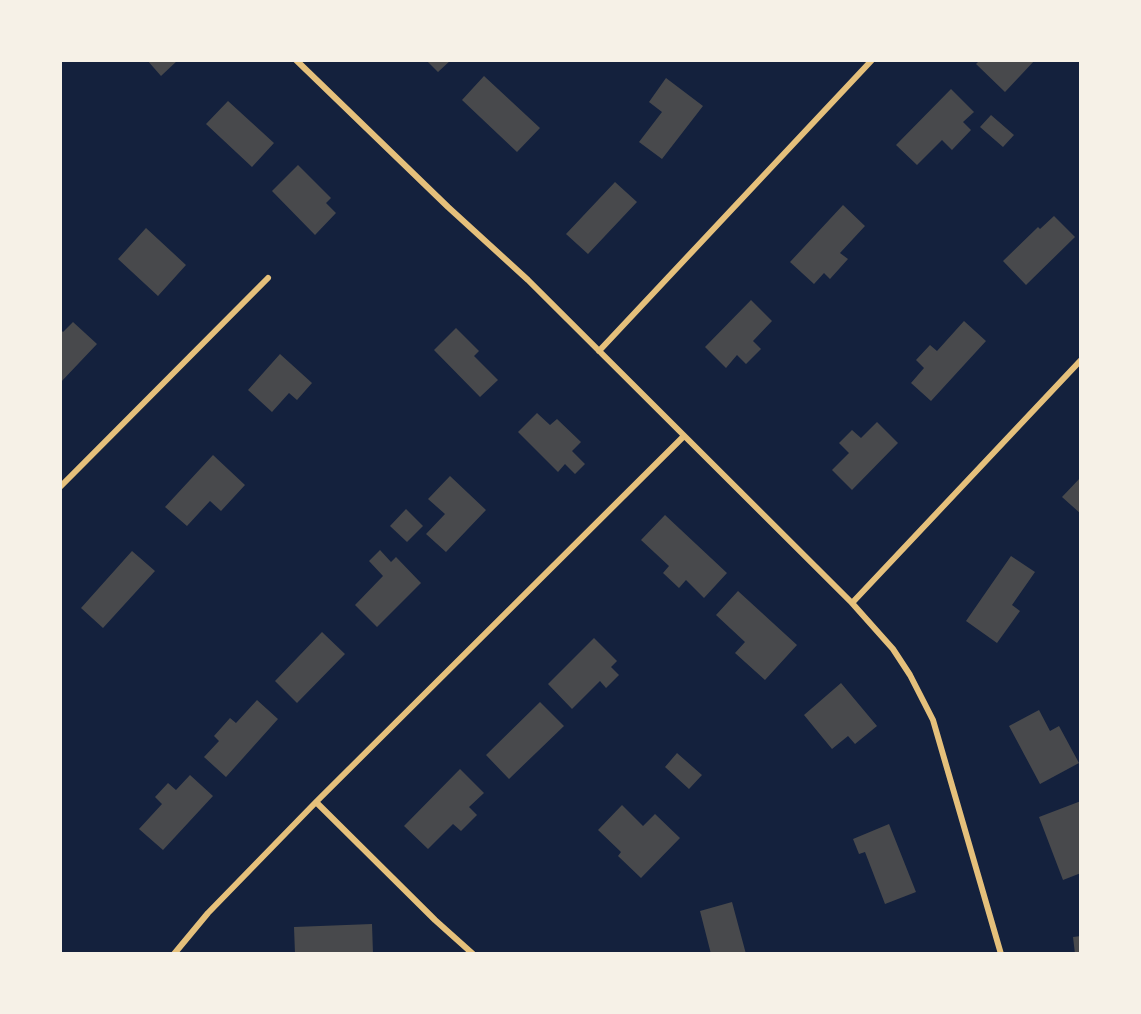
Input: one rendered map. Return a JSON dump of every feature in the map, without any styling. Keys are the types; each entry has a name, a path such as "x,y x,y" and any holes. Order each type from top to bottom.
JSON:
{"street":[{"path":"296,60 448,207 528,280 852,603 893,649 910,675 933,720 1001,954"},
{"path":"599,351 872,60"},
{"path":"60,487 268,278"},
{"path":"852,603 1081,360"},
{"path":"174,954 208,913 316,802 684,436"},
{"path":"316,802 435,921 473,954"}],"building":[{"path":"147,60 178,60 161,76"},
{"path":"426,60 451,60 438,72"},
{"path":"980,60 1035,60 1005,92 976,64"},
{"path":"484,76 540,128 517,152 462,100"},
{"path":"666,78 703,106 662,159 639,142 662,112 649,102"},
{"path":"951,89 974,112 963,122 971,130 952,150 942,140 917,165 896,145"},
{"path":"228,101 274,143 252,167 206,124"},
{"path":"991,115 1014,135 1003,147 980,127"},
{"path":"298,165 331,198 326,203 336,213 315,235 272,191"},
{"path":"615,182 637,202 588,254 566,234"},
{"path":"843,205 865,226 840,253 848,259 830,279 824,273 814,284 790,262"},
{"path":"1054,216 1075,237 1026,285 1003,261 1038,227 1040,229"},
{"path":"146,228 186,265 158,296 118,259"},
{"path":"751,300 772,321 753,341 761,349 746,364 737,355 726,368 705,347"},
{"path":"964,321 986,341 931,401 911,383 924,368 916,360 930,345 937,351"},
{"path":"73,322 97,344 60,383 60,329 63,332"},
{"path":"456,328 479,351 474,356 498,380 480,397 434,350"},
{"path":"280,354 312,383 297,400 289,393 272,412 248,390"},
{"path":"537,413 550,425 557,419 581,442 572,451 585,464 575,474 565,464 558,472 518,432"},
{"path":"877,422 898,443 852,490 832,470 849,453 839,443 852,430 861,438"},
{"path":"213,455 245,485 221,511 210,501 187,526 165,507"},
{"path":"450,476 486,510 446,552 426,534 445,514 428,499"},
{"path":"1081,477 1081,514 1062,497"},
{"path":"406,509 423,526 407,542 390,526"},
{"path":"665,515 727,573 704,598 686,580 679,588 663,573 669,566 641,540"},
{"path":"380,550 391,562 396,557 421,583 377,627 355,605 383,576 369,561"},
{"path":"132,551 155,571 103,628 81,608"},
{"path":"1011,556 1035,572 1012,605 1020,611 997,643 966,621"},
{"path":"738,591 797,645 765,680 735,653 745,642 716,615"},
{"path":"322,632 345,654 297,703 275,681"},
{"path":"594,638 617,661 611,667 619,675 606,688 600,681 572,709 548,684"},
{"path":"841,683 877,726 855,744 848,736 832,749 804,715"},
{"path":"257,700 278,719 226,777 204,757 219,741 214,736 230,718 236,723"},
{"path":"540,702 564,726 509,779 486,755"},
{"path":"1039,710 1050,731 1059,726 1079,763 1040,784 1009,726"},
{"path":"677,753 702,775 689,789 665,767"},
{"path":"460,769 484,793 469,807 477,815 461,831 453,824 428,849 404,826"},
{"path":"190,775 213,796 163,850 139,829 162,804 155,797 168,783 176,790"},
{"path":"1081,801 1081,873 1063,880 1039,817"},
{"path":"622,805 643,826 655,814 680,838 641,878 618,856 621,852 598,830"},
{"path":"889,824 916,892 885,904 865,852 859,854 853,839"},
{"path":"732,902 746,954 711,954 700,911"},
{"path":"372,924 373,954 295,954 294,927"},
{"path":"1081,936 1081,954 1075,954 1073,937"}]}
